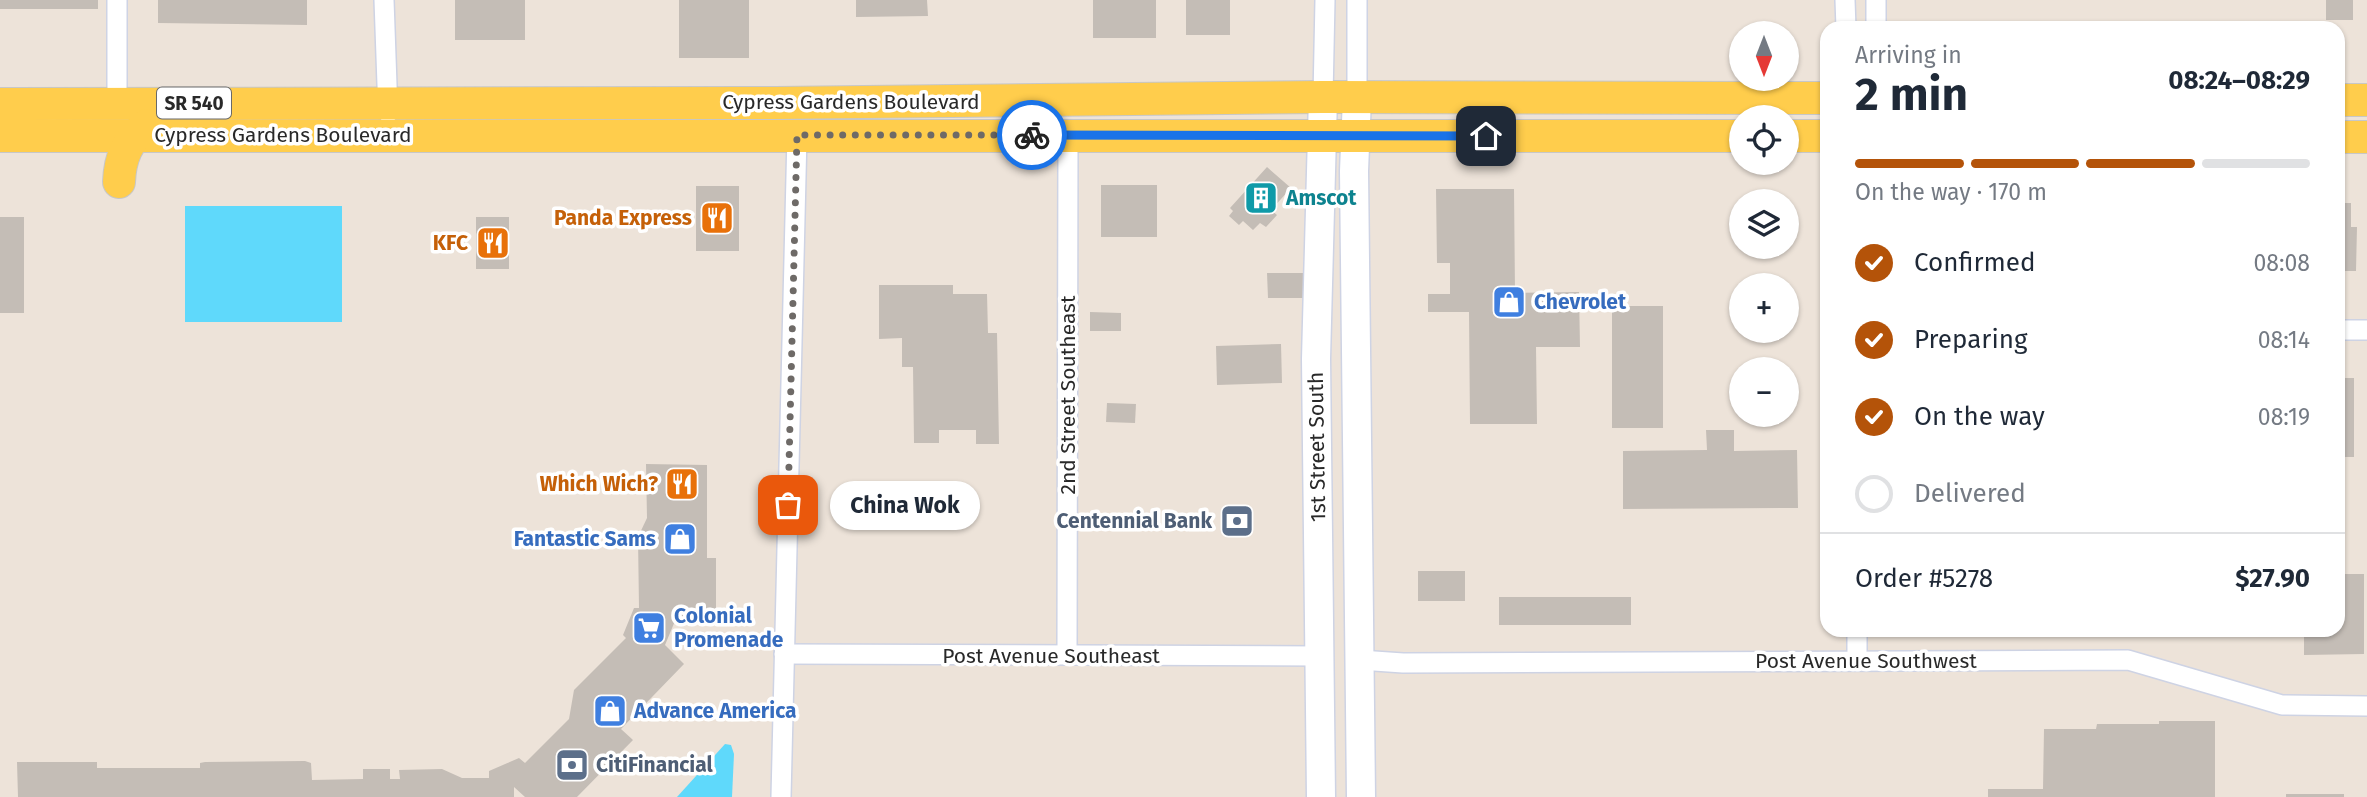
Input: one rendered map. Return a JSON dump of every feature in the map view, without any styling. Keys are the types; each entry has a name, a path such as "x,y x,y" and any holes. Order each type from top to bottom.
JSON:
{"main road":[{"name":"Cypress Gardens Boulevard","path":"0,104 1057,101 1322,97 1820,98"},
{"name":"1st Street South","path":"1321,797 1316,359 1322,97"},
{"name":"1st Street South","path":"1357,98 1354,171 1361,797"},
{"path":"2345,100 2367,100"},
{"path":"797,135 828,123 904,113 937,106 942,101"},
{"path":"935,135 955,124 1046,119 1057,101"},
{"path":"4,136 61,120 77,119 117,103"},
{"path":"119,182 120,162 134,135 152,121 178,119 246,103"},
{"name":"Cypress Gardens Boulevard","path":"4,136 1729,136"},
{"path":"1799,136 1820,136"},
{"path":"2345,137 2367,137"}],"street":[{"path":"117,0 117,103"},
{"path":"384,0 387,135"},
{"path":"1322,97 1325,0"},
{"path":"1357,0 1357,98"},
{"path":"1846,0 1846,21"},
{"path":"1876,0 1876,21"},
{"path":"781,797 797,135"},
{"name":"2nd Street Southeast","path":"1067,655 1068,135"},
{"path":"2345,330 2367,330"},
{"path":"1857,637 1857,660"},
{"name":"Post Avenue Southeast","path":"784,654 1319,656"},
{"name":"Post Avenue Southwest","path":"1360,660 1403,663 2128,660 2282,705 2367,706"}],"water":[{"path":"185,206 342,206 342,322 185,322"},
{"path":"725,744 731,745 734,754 732,797 677,797"}],"building":[{"path":"0,0 98,0 98,9 0,9"},
{"path":"158,0 307,0 307,25 158,23"},
{"path":"455,0 525,0 525,40 455,40"},
{"path":"679,0 749,0 749,58 679,58"},
{"path":"856,0 927,0 928,16 856,17"},
{"path":"1093,0 1156,0 1156,38 1093,38"},
{"path":"1186,0 1230,0 1230,35 1186,35"},
{"path":"2326,0 2353,0 2353,20 2326,20"},
{"name":"Amscot","path":"1267,167 1291,188 1271,210 1277,215 1266,227 1260,223 1253,230 1243,221 1239,225 1229,216 1233,211 1230,208"},
{"path":"1101,185 1157,185 1157,237 1101,237"},
{"name":"Panda Express","path":"696,186 739,186 739,251 696,251"},
{"path":"1436,189 1514,189 1515,293 1579,292 1580,347 1536,347 1537,424 1470,424 1469,312 1428,312 1428,294 1450,294 1450,263 1437,263"},
{"path":"2345,203 2351,203 2351,227 2357,227 2356,271 2345,271"},
{"path":"0,217 24,217 24,313 0,313"},
{"name":"KFC","path":"476,217 509,217 509,269 476,269"},
{"path":"1267,273 1306,273 1306,298 1268,298"},
{"path":"879,285 953,285 953,294 987,294 988,333 997,333 999,444 976,444 976,430 939,430 939,443 914,443 913,367 902,367 902,338 879,339"},
{"path":"1612,306 1663,306 1663,428 1612,428"},
{"path":"1090,312 1121,313 1121,331 1090,331"},
{"path":"1281,344 1282,383 1217,385 1216,346"},
{"path":"2345,378 2354,378 2354,457 2345,457"},
{"path":"1107,403 1136,404 1135,423 1106,422"},
{"path":"1706,430 1734,430 1734,451 1797,450 1798,508 1623,509 1623,451 1707,450"},
{"name":"Colonial Promenade","path":"646,464 707,465 707,558 716,558 716,621 675,621 665,645 684,664 621,729 633,740 577,797 525,797 514,787 514,797 18,797 17,762 97,762 97,768 200,768 200,763 205,762 305,761 311,763 312,780 363,779 363,769 390,769 390,779 400,779 399,770 442,769 462,778 489,778 489,771 519,758 525,763 569,719 574,690 626,638 623,635 634,608 639,608 638,537 647,518"},
{"path":"1418,571 1465,571 1465,601 1418,601"},
{"path":"2345,574 2364,574 2364,654 2304,655 2304,637 2345,637"},
{"path":"1499,597 1631,597 1631,625 1499,625"},
{"path":"2159,721 2215,721 2215,797 1988,797 1988,789 2043,789 2044,729 2096,729 2097,724 2159,724"},
{"path":"2286,794 2344,794 2344,797 2286,797"}],"way so far":[{"path":"788,505 797,135 1032,135"}],"place":[{"name":"Amscot","path":"1261,198"},
{"name":"Panda Express","path":"717,218"},
{"name":"KFC","path":"493,243"},
{"name":"Chevrolet","path":"1509,302"},
{"name":"Which Wich?","path":"682,484"},
{"name":"China Wok","path":"788,505"},
{"name":"Centennial Bank","path":"1237,521"},
{"name":"Fantastic Sams","path":"680,539"},
{"name":"Colonial Promenade","path":"649,628"},
{"name":"Advance America","path":"610,711"},
{"name":"CitiFinancial","path":"572,765"}],"route":[{"path":"1032,135 1486,136"}]}
